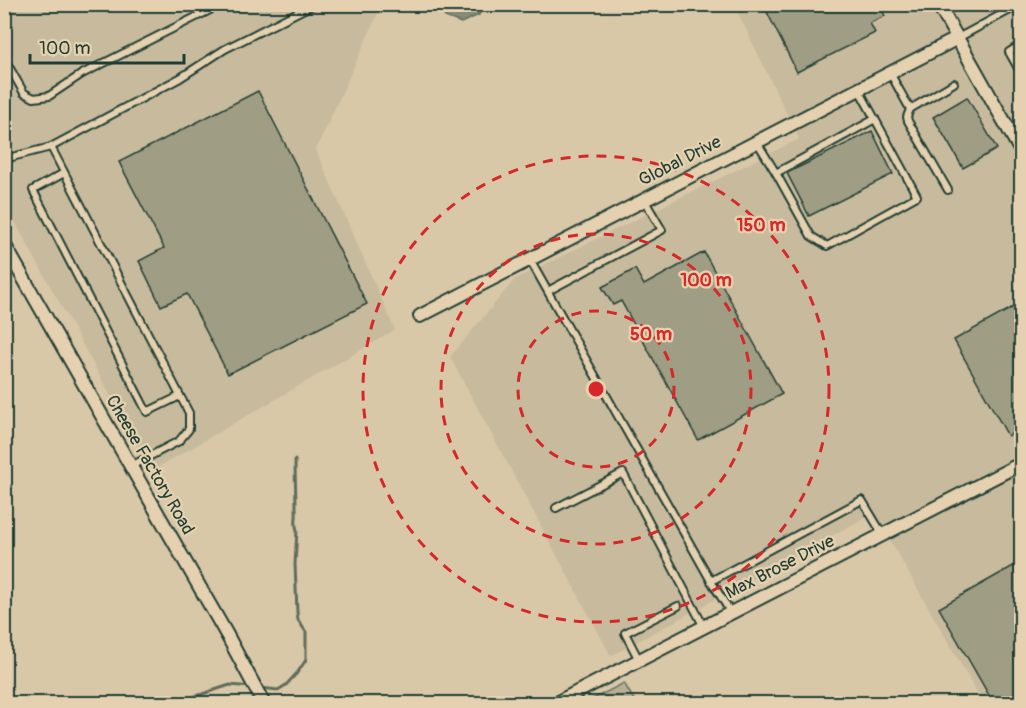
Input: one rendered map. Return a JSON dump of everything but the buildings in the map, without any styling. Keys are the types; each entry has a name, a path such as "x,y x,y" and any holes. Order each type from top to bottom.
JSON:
{"street":[{"path":"938,4 1022,153"},
{"name":"Global Drive","path":"420,316 957,39"},
{"name":"Cheese Factory Road","path":"4,244 264,704"},
{"name":"Max Brose Drive","path":"554,704 1022,463"}],"lane":[{"path":"4,9 14,4"},
{"path":"4,58 24,93 34,98 50,96 81,74 210,10 216,4"},
{"path":"4,161 51,147 180,78 225,49 314,4"},
{"path":"957,39 1022,4"},
{"path":"1022,44 1009,52 1022,75"},
{"path":"890,74 910,109"},
{"path":"948,190 907,117 910,109 954,83"},
{"path":"758,142 811,236 826,246 917,196 859,89"},
{"path":"776,173 875,119"},
{"path":"51,147 189,413 189,429 179,441 130,466"},
{"path":"64,173 33,190 141,402 147,412 180,396"},
{"path":"548,291 662,230 644,200"},
{"path":"530,260 731,613"},
{"path":"556,508 623,473 704,627"},
{"path":"711,581 862,500 883,535"},
{"path":"639,660 625,633 678,606"}],"shaded area":[{"path":"4,5 382,5 316,150 395,330 152,471 5,204"},
{"path":"439,5 483,5 479,15 461,23 445,17"},
{"path":"734,5 1021,5 1021,703 983,703 893,546 870,515 611,656 450,357 515,279 799,139"},
{"path":"624,683 636,703 585,703"}],"waterway":[{"path":"261,688 278,690 286,685 306,660 306,632 298,620 297,612 295,460"},
{"path":"172,704 230,685 251,687"}]}
